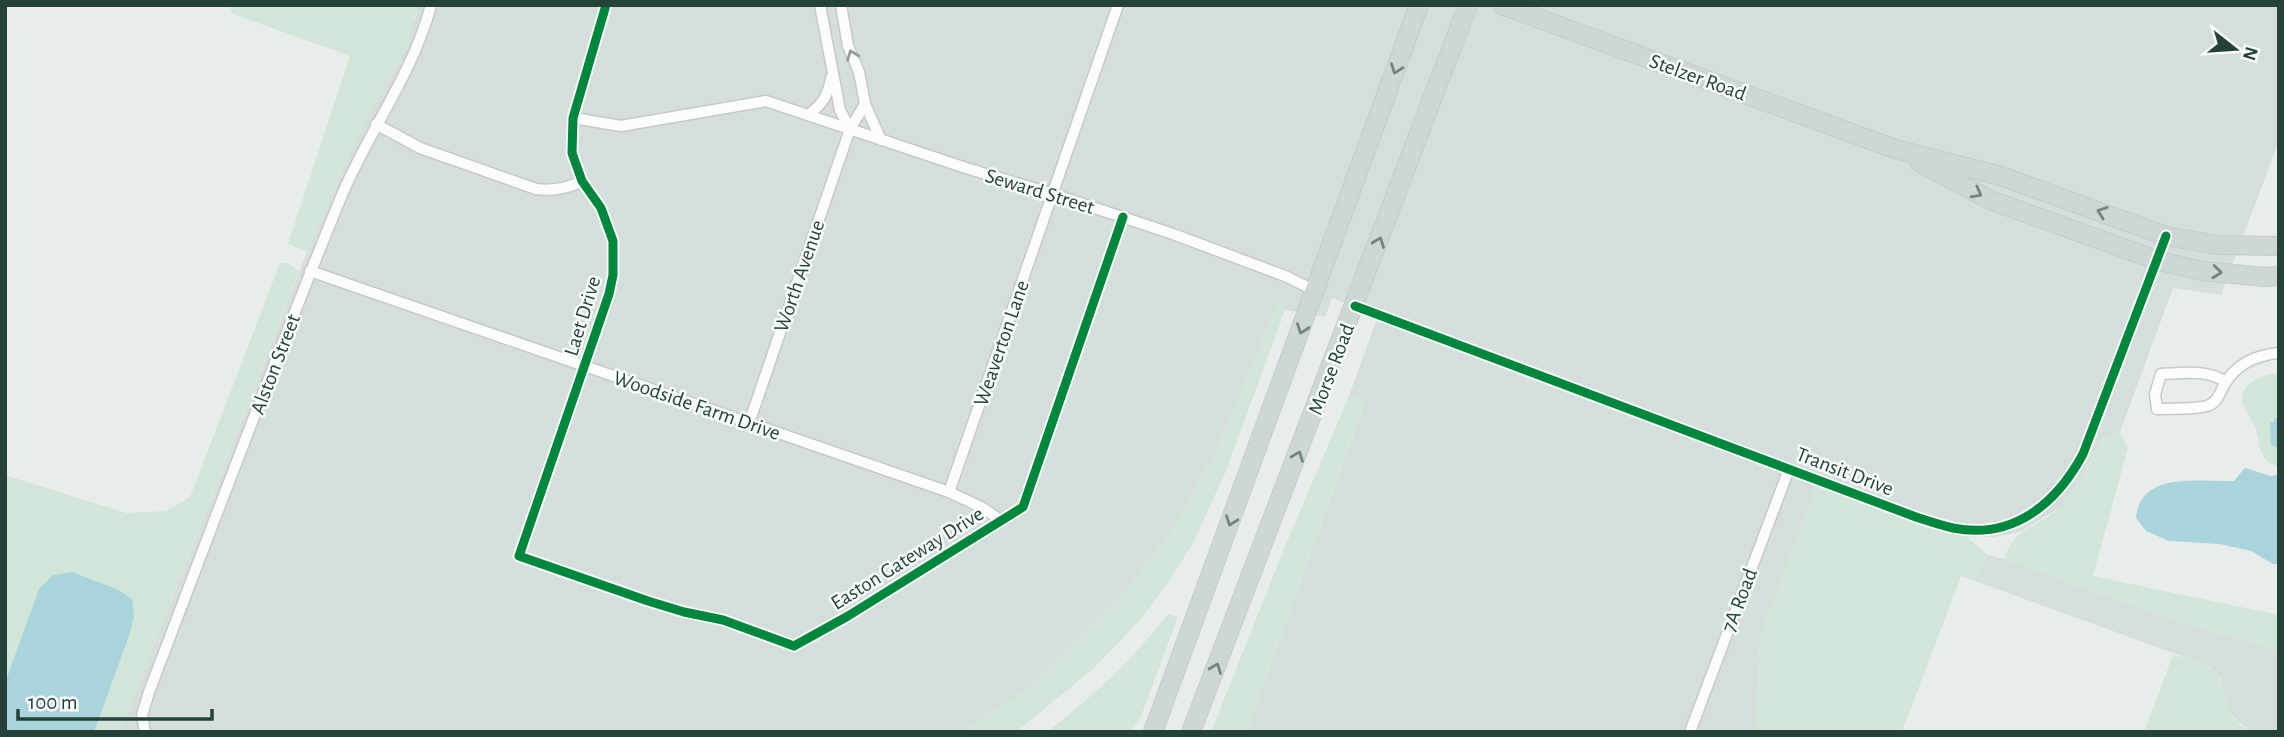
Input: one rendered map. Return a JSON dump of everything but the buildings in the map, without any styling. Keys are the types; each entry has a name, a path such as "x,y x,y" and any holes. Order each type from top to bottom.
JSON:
{"main road":[{"name":"Morse Road","path":"1153,732 1419,5"},
{"name":"Morse Road","path":"1191,732 1468,5"},
{"name":"Stelzer Road","path":"1502,5 1895,149 2001,176 2166,236 2217,245 2279,246"},
{"name":"Stelzer Road","path":"1895,149 1990,200 2156,260 2202,271 2279,276"}],"street":[{"name":"Alston Street","path":"145,732 142,715 149,692 310,271 376,124 412,60 431,5"},
{"name":"Laet Drive","path":"519,556 585,366 613,275 613,241 601,208 582,181 572,153 573,118 606,5"},
{"path":"820,5 840,110 850,129"},
{"path":"841,5 848,46 859,72 864,104 881,140"},
{"path":"1053,194 1118,5"},
{"path":"808,115 821,105 828,94 833,71"},
{"name":"Seward Street","path":"573,118 621,126 758,101 772,102 881,140 1124,217 1285,276 1316,291"},
{"name":"Worth Avenue","path":"749,423 850,129 864,104"},
{"path":"376,124 420,148 536,189 549,191 569,188 582,181"},
{"name":"Weaverton Lane","path":"949,492 1053,194"},
{"name":"Easton Gateway Drive","path":"519,556 684,612 723,620 794,646 848,616 1023,507 1124,217"},
{"name":"Transit Drive","path":"1355,306 1916,517 1954,528 1983,530 2007,525 2033,515 2049,502 2076,468 2166,236"},
{"name":"Woodside Farm Drive","path":"310,271 949,492 983,508 1000,520"},
{"path":"2226,382 2216,375 2206,373 2161,374 2155,394 2157,410 2207,406 2217,400 2226,382 2240,365 2263,355 2279,353"},
{"name":"7A Road","path":"1690,732 1789,469"}],"shaded area":[{"path":"418,5 2279,5 2279,141 2221,295 2173,288 2120,432 2102,438 2078,485 2061,507 2020,532 1993,537 1967,537 1942,534 1816,487 1760,638 1756,732 1246,732 1365,402 1349,396 1378,316 1332,298 1325,317 1285,310 1279,301 1216,451 1175,527 1119,600 1032,687 961,732 120,732 307,252 351,151 416,17"},
{"path":"1988,555 2173,620 2279,651 2279,732 2251,731 2237,721 2226,706 2220,678 2209,666 1975,581"}],"green space":[{"path":"229,5 418,5 409,42 351,151 307,252 288,244 350,56 233,14"},
{"path":"280,263 287,263 299,271 120,732 94,732 134,616 5,683 5,475 126,513 166,511 190,497"},
{"path":"1279,300 1285,310 1226,471 1193,543 1168,583 1141,619 1093,669 1016,732 961,732 1032,687 1119,600 1175,527 1216,451"},
{"path":"2279,373 2277,466 2262,455 2254,425 2242,398 2252,381"},
{"path":"1349,396 1365,401 1246,732 1211,732 1284,549"},
{"path":"2120,432 2128,448 2093,576 2279,615 2279,651 2173,620 2004,559 2015,539 2055,512 2069,497 2102,438"},
{"path":"1816,487 1942,534 1967,537 1988,555 1975,581 1961,576 1902,732 1756,732 1760,638"},
{"path":"1168,614 1178,617 1140,719 1129,732 1047,732 1111,677"},
{"path":"2173,655 2207,665 2217,676 2236,721 2245,728 2258,732 2144,732"}],"water":[{"path":"2274,418 2279,418 2279,448 2271,445 2270,422 2274,422"},
{"path":"2245,468 2271,476 2279,474 2279,564 2273,564 2251,551 2220,544 2169,541 2146,531 2136,518 2140,503 2148,493 2159,486 2188,481 2234,481"},
{"path":"72,572 119,590 132,599 134,616 130,633 94,732 5,732 5,683 39,589 53,575"}],"cycle path":[{"path":"606,5 573,118 572,153 582,181 601,208 613,241 613,275 609,294 519,556 648,601 723,620 794,646 848,616 1023,507 1123,217"},
{"path":"1355,306 1916,517 1953,528 1995,529 2013,523 2046,503 2060,488 2083,454 2166,236"}]}
